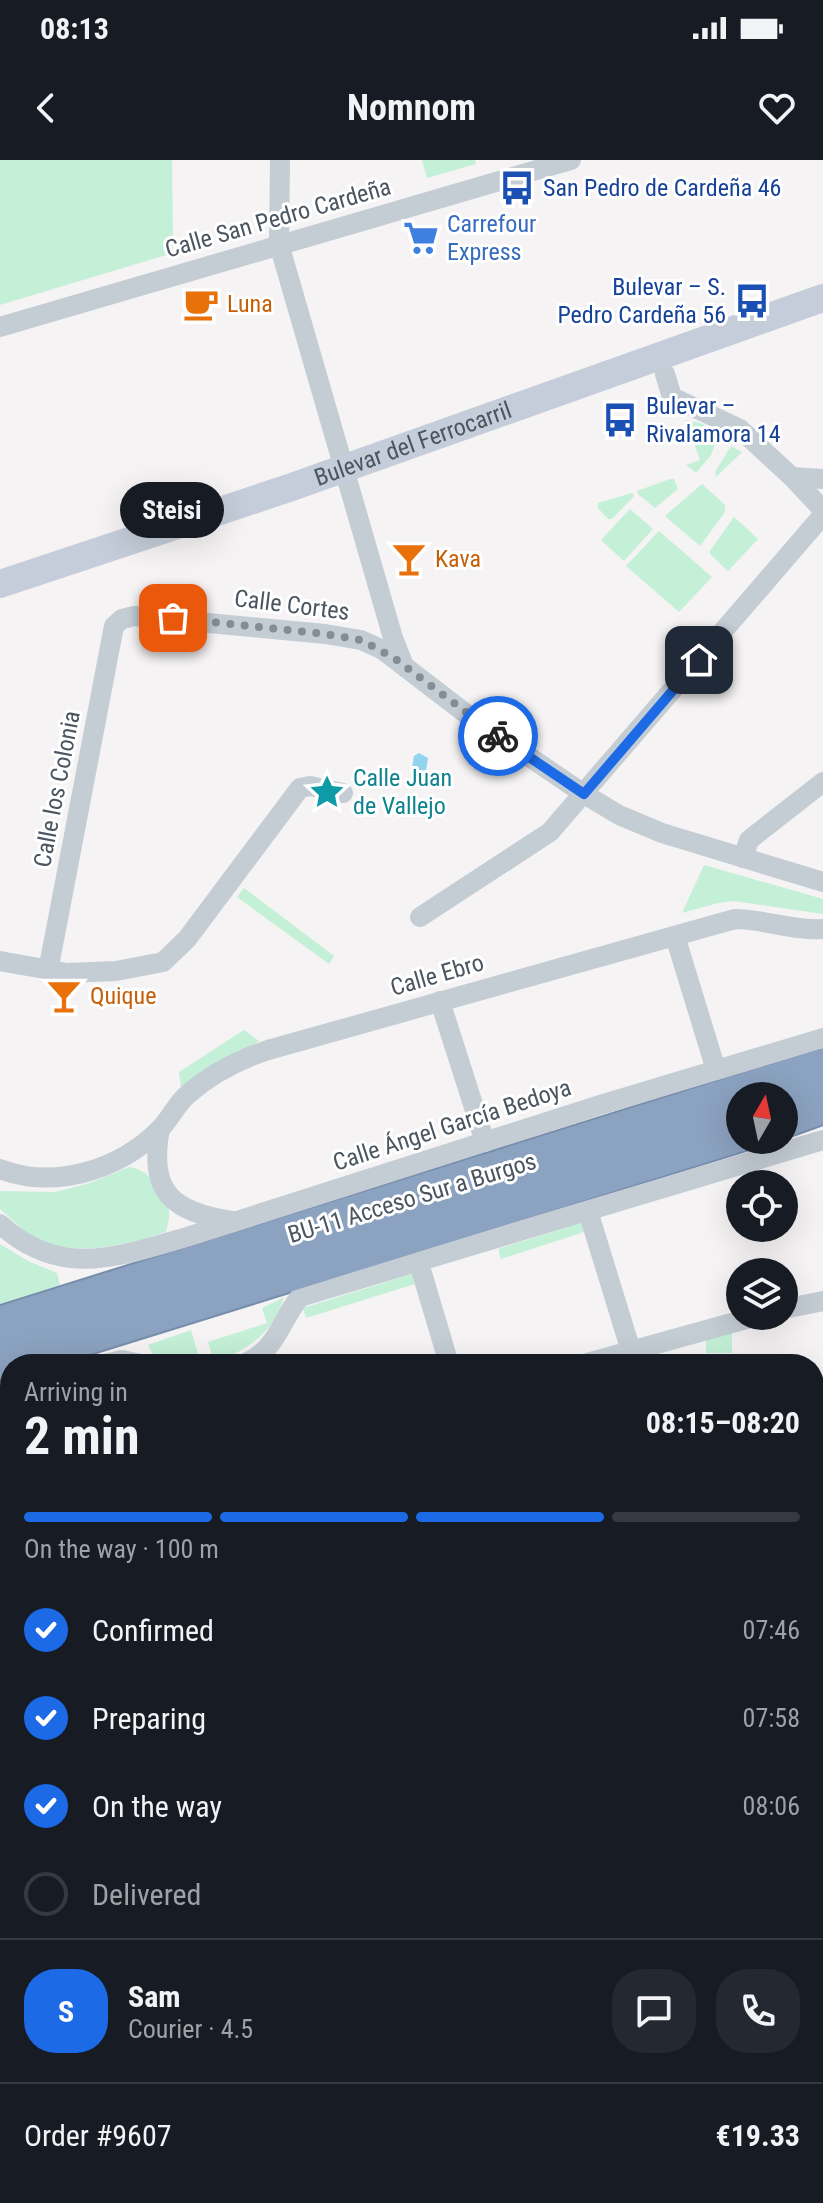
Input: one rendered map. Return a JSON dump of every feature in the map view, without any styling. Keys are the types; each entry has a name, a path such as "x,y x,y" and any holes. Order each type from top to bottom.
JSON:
{"highway":[{"name":"BU-11 Acceso Sur a Burgos","path":"0,1326 823,1068"},
{"path":"798,1113 823,1104"},
{"path":"798,1127 823,1120"},
{"name":"BU-11 Acceso Sur a Burgos","path":"26,1354 726,1136"},
{"path":"639,1163 726,1144"}],"main road":[{"name":"Bulevar del Ferrocarril","path":"0,600 346,476 823,298"},
{"name":"Bulevar del Ferrocarril","path":"0,584 346,476 668,386 823,319"}],"street":[{"path":"280,160 279,244 404,667"},
{"name":"Calle San Pedro Cardeña","path":"0,327 571,160"},
{"path":"420,917 550,832 823,513 792,477 740,429 668,386"},
{"path":"792,477 823,479"},
{"path":"349,637 362,637 377,630 385,608"},
{"name":"Calle Cortes","path":"122,619 134,616 175,619 349,637 373,645 469,716 619,815 662,833 823,882"},
{"name":"Calle los Colonia","path":"48,971 111,639 114,626 122,619"},
{"path":"743,858 749,840 823,782"},
{"path":"0,961 48,971 116,971 163,962 187,939 300,788 310,786 343,793"},
{"name":"Calle Ebro","path":"0,1169 32,1178 61,1178 87,1173 121,1157 160,1129 187,1095 241,1059 735,919 823,929"},
{"name":"Calle Ebro","path":"800,928 823,941"},
{"path":"675,936 716,1070"},
{"path":"440,1001 485,1142"},
{"name":"Calle Ángel García Bedoya","path":"0,1224 31,1248 67,1259 118,1255 236,1222 823,1038"},
{"path":"160,1129 156,1169 158,1178 173,1199 190,1212 236,1222"},
{"path":"260,1354 270,1345 300,1297 823,1140"},
{"path":"121,1157 141,1160 156,1169"},
{"path":"588,1211 632,1354"},
{"path":"419,1263 446,1354"},
{"path":"798,1306 823,1301"},
{"path":"642,1354 726,1326"}],"green space":[{"path":"0,160 172,160 173,253 0,305"},
{"path":"422,160 475,160 476,164 427,178"},
{"path":"686,420 703,424 719,434 711,455 696,473 686,465 700,460"},
{"path":"731,446 742,452 716,477 715,472"},
{"path":"674,479 678,489 655,508 638,494 637,491"},
{"path":"702,484 725,505 725,512 700,546 665,516"},
{"path":"632,493 634,496 612,519 608,519 598,508 598,503"},
{"path":"630,509 653,529 624,561 601,540"},
{"path":"734,517 758,539 728,571 710,551"},
{"path":"659,531 712,577 679,612 626,566"},
{"path":"704,865 823,899 823,914 734,901 682,913"},
{"path":"244,888 334,956 329,964 237,897"},
{"path":"244,1030 259,1041 181,1088 179,1072"},
{"path":"129,1167 148,1175 162,1193 169,1212 166,1232 119,1245 70,1248 39,1240 0,1209 0,1191 55,1192 90,1183"},
{"path":"584,1222 587,1231 501,1259 498,1249"},
{"path":"0,1244 28,1261 57,1273 60,1285 0,1304"},
{"path":"412,1274 415,1284 306,1318 303,1308"},
{"path":"284,1297 273,1321 258,1339 234,1354 211,1354 208,1342 267,1323 262,1308"},
{"path":"191,1330 198,1354 153,1354 148,1345"},
{"path":"732,1330 732,1353 706,1353 706,1336"}],"water":[{"path":"419,753 428,758 424,783 417,785 410,781 414,756"}],"way so far":[{"path":"173,618 361,640 394,658 498,736"}],"place":[{"name":"San Pedro de Cardeña 46","path":"517,188"},
{"name":"Carrefour Express","path":"421,238"},
{"name":"Bulevar – S. Pedro Cardeña 56","path":"752,301"},
{"name":"Luna","path":"201,304"},
{"name":"Bulevar – Rivalamora 14","path":"620,420"},
{"name":"Kava","path":"409,559"},
{"name":"Steisi","path":"173,618"},
{"name":"Calle Juan de Vallejo","path":"327,792"},
{"name":"Quique","path":"64,996"}],"route":[{"path":"498,736 584,794 699,660"}]}
